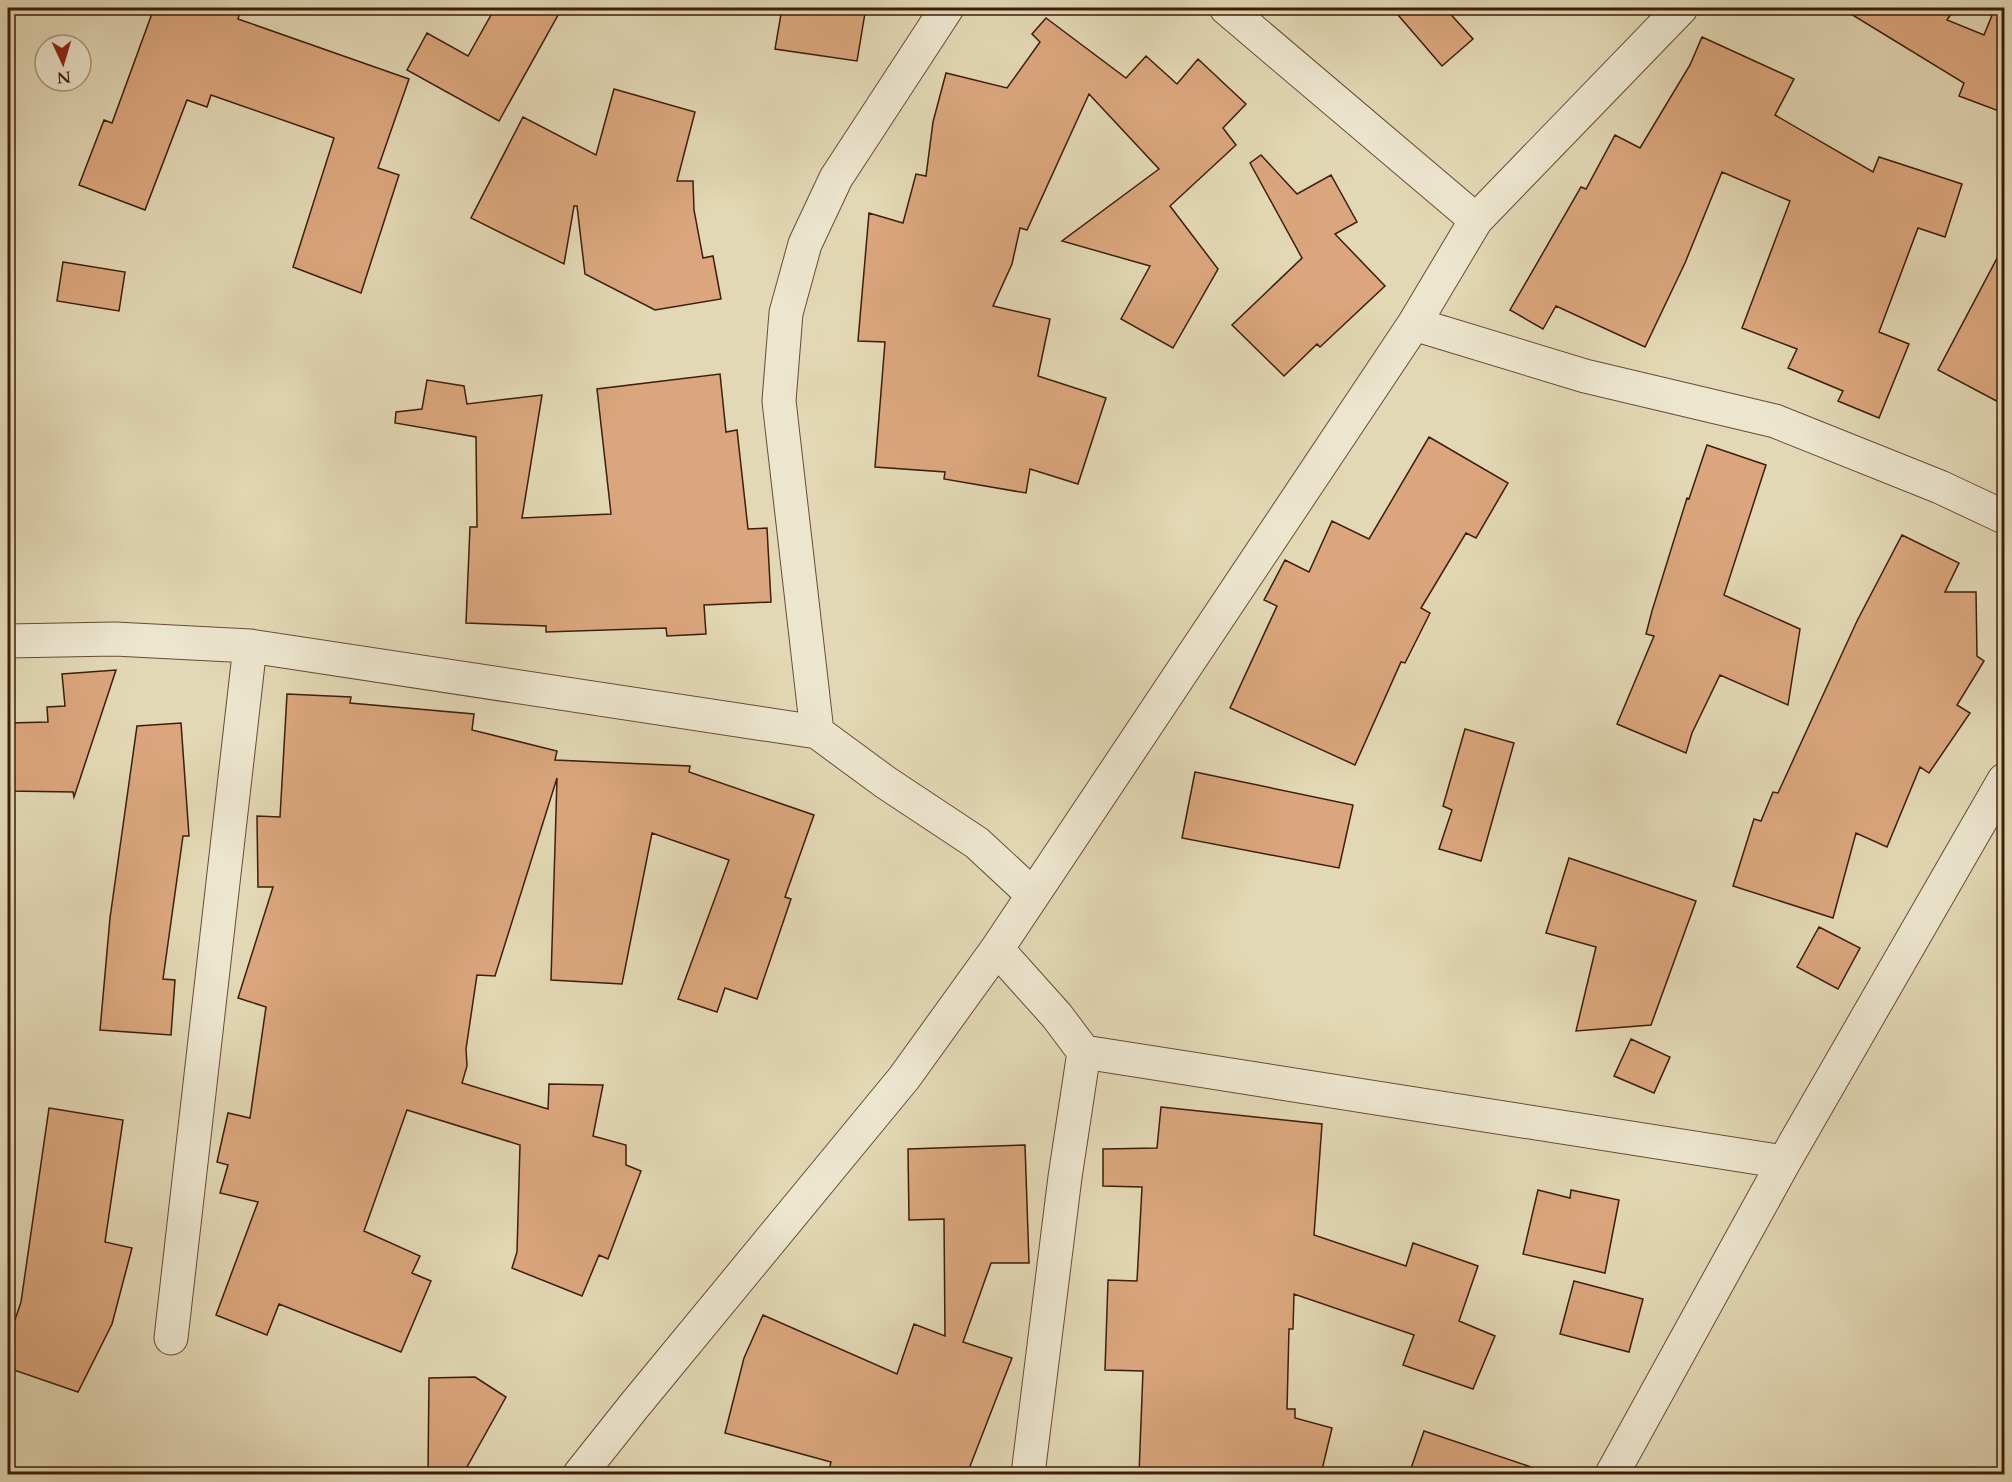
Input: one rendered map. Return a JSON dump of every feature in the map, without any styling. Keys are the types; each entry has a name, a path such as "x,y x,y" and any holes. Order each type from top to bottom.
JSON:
{"street":[{"path":"817,732 779,401 786,313 805,244 836,178 947,8"},
{"path":"1226,8 1476,220"},
{"path":"580,1474 904,1078 997,949 1414,324 1476,220 1681,8"},
{"path":"1414,324 1585,376 1774,422 1940,487 2004,517"},
{"path":"8,641 115,639 250,646 817,732 885,782 977,843 1032,894"},
{"path":"171,1338 250,646"},
{"path":"1612,1474 1784,1162 2004,780"},
{"path":"997,949 1057,1016 1084,1052 1784,1162"},
{"path":"1028,1474 1065,1177 1084,1052"}],"building":[{"path":"154,8 241,8 238,19 409,79 378,168 399,175 361,293 293,267 334,138 211,95 207,107 187,100 145,210 79,185 104,120 112,123"},
{"path":"495,8 562,8 499,121 407,70 427,33 468,56"},
{"path":"782,8 828,8 865,13 857,61 775,49"},
{"path":"1392,8 1445,8 1473,39 1442,66"},
{"path":"1841,8 1955,8 1947,20 1984,35 1995,8 2004,8 2004,113 1959,96 1964,83"},
{"path":"1046,18 1126,78 1146,56 1177,84 1198,59 1246,104 1223,128 1236,145 1170,206 1218,269 1173,348 1121,319 1150,266 1062,241 1159,169 1089,94 1027,230 1020,228 1012,264 993,306 1050,319 1038,376 1106,398 1078,484 1030,469 1026,493 944,479 945,472 875,467 885,342 858,341 869,213 903,223 916,174 926,176 933,122 946,73 1007,88 1040,42 1032,34"},
{"path":"1702,37 1794,79 1775,115 1873,172 1879,157 1962,184 1945,237 1918,228 1879,332 1909,344 1879,418 1838,401 1843,391 1788,368 1797,349 1742,328 1790,201 1722,172 1685,263 1645,347 1556,306 1543,329 1510,310 1581,187 1586,189 1615,135 1640,148 1690,65"},
{"path":"614,89 695,112 677,181 693,181 694,210 703,258 713,256 721,299 655,310 585,274 577,206 574,206 564,264 471,218 523,117 596,155"},
{"path":"1261,155 1297,194 1331,175 1357,222 1335,234 1385,286 1320,347 1317,344 1284,376 1232,325 1302,258 1250,163"},
{"path":"2004,245 2004,405 1938,370"},
{"path":"63,262 125,272 119,311 57,301"},
{"path":"720,374 726,432 737,430 748,529 767,528 771,602 704,605 706,634 667,636 666,628 546,632 546,626 466,623 470,527 477,527 476,437 395,423 396,412 422,409 427,380 464,386 467,404 542,395 522,518 611,514 597,389"},
{"path":"1429,437 1508,483 1476,538 1466,533 1421,608 1430,613 1405,663 1401,662 1355,765 1230,708 1277,606 1264,600 1285,560 1309,572 1332,521 1369,539"},
{"path":"1707,445 1766,465 1724,595 1800,629 1788,705 1720,675 1692,733 1686,753 1617,724 1654,636 1646,634 1652,611 1687,498 1689,499"},
{"path":"1902,535 1959,563 1945,592 1976,592 1977,656 1984,661 1957,705 1970,713 1929,773 1920,767 1887,847 1856,833 1833,918 1733,886 1754,819 1761,821 1773,792 1778,793 1857,621"},
{"path":"116,670 74,797 73,792 8,791 8,723 48,722 47,707 65,706 62,674"},
{"path":"287,694 351,697 350,703 474,714 472,730 557,751 555,760 690,766 689,772 814,815 785,897 791,899 757,999 725,988 717,1012 678,999 729,860 652,833 622,984 551,980 557,778 495,976 477,975 466,1049 467,1066 462,1083 548,1109 549,1084 603,1085 593,1136 626,1145 626,1165 641,1171 608,1259 599,1255 582,1296 512,1268 517,1252 520,1145 407,1110 364,1231 420,1256 412,1273 431,1281 401,1352 279,1304 267,1335 216,1315 258,1202 220,1193 228,1165 217,1162 228,1113 250,1118 266,1007 238,998 273,887 258,887 257,816 280,817"},
{"path":"181,723 189,836 183,836 163,979 175,980 171,1035 100,1030 110,918 137,726"},
{"path":"1465,729 1514,743 1481,861 1439,849 1452,810 1443,806"},
{"path":"1195,772 1353,805 1339,868 1182,838"},
{"path":"1569,858 1696,901 1651,1025 1576,1031 1596,947 1546,933"},
{"path":"1819,927 1860,948 1838,989 1797,967"},
{"path":"1631,1039 1670,1057 1654,1093 1614,1076"},
{"path":"1161,1107 1322,1124 1314,1235 1406,1266 1413,1243 1478,1266 1459,1321 1495,1336 1473,1389 1403,1365 1414,1335 1294,1294 1293,1329 1289,1329 1287,1409 1295,1409 1295,1418 1332,1428 1321,1474 1139,1474 1143,1371 1105,1370 1108,1280 1137,1281 1142,1187 1103,1186 1103,1149 1157,1148"},
{"path":"49,1108 123,1120 105,1242 132,1248 112,1324 78,1392 8,1368 8,1340 21,1302"},
{"path":"1025,1145 1029,1263 991,1263 963,1342 1012,1358 967,1474 828,1474 831,1462 725,1433 744,1358 763,1315 897,1374 914,1324 945,1336 944,1219 909,1220 908,1149"},
{"path":"1538,1190 1570,1198 1571,1190 1619,1200 1605,1273 1523,1254"},
{"path":"1574,1281 1643,1299 1629,1352 1560,1334"},
{"path":"475,1377 506,1397 463,1474 428,1474 429,1378"},
{"path":"1424,1431 1531,1467 1530,1474 1409,1474"}]}
